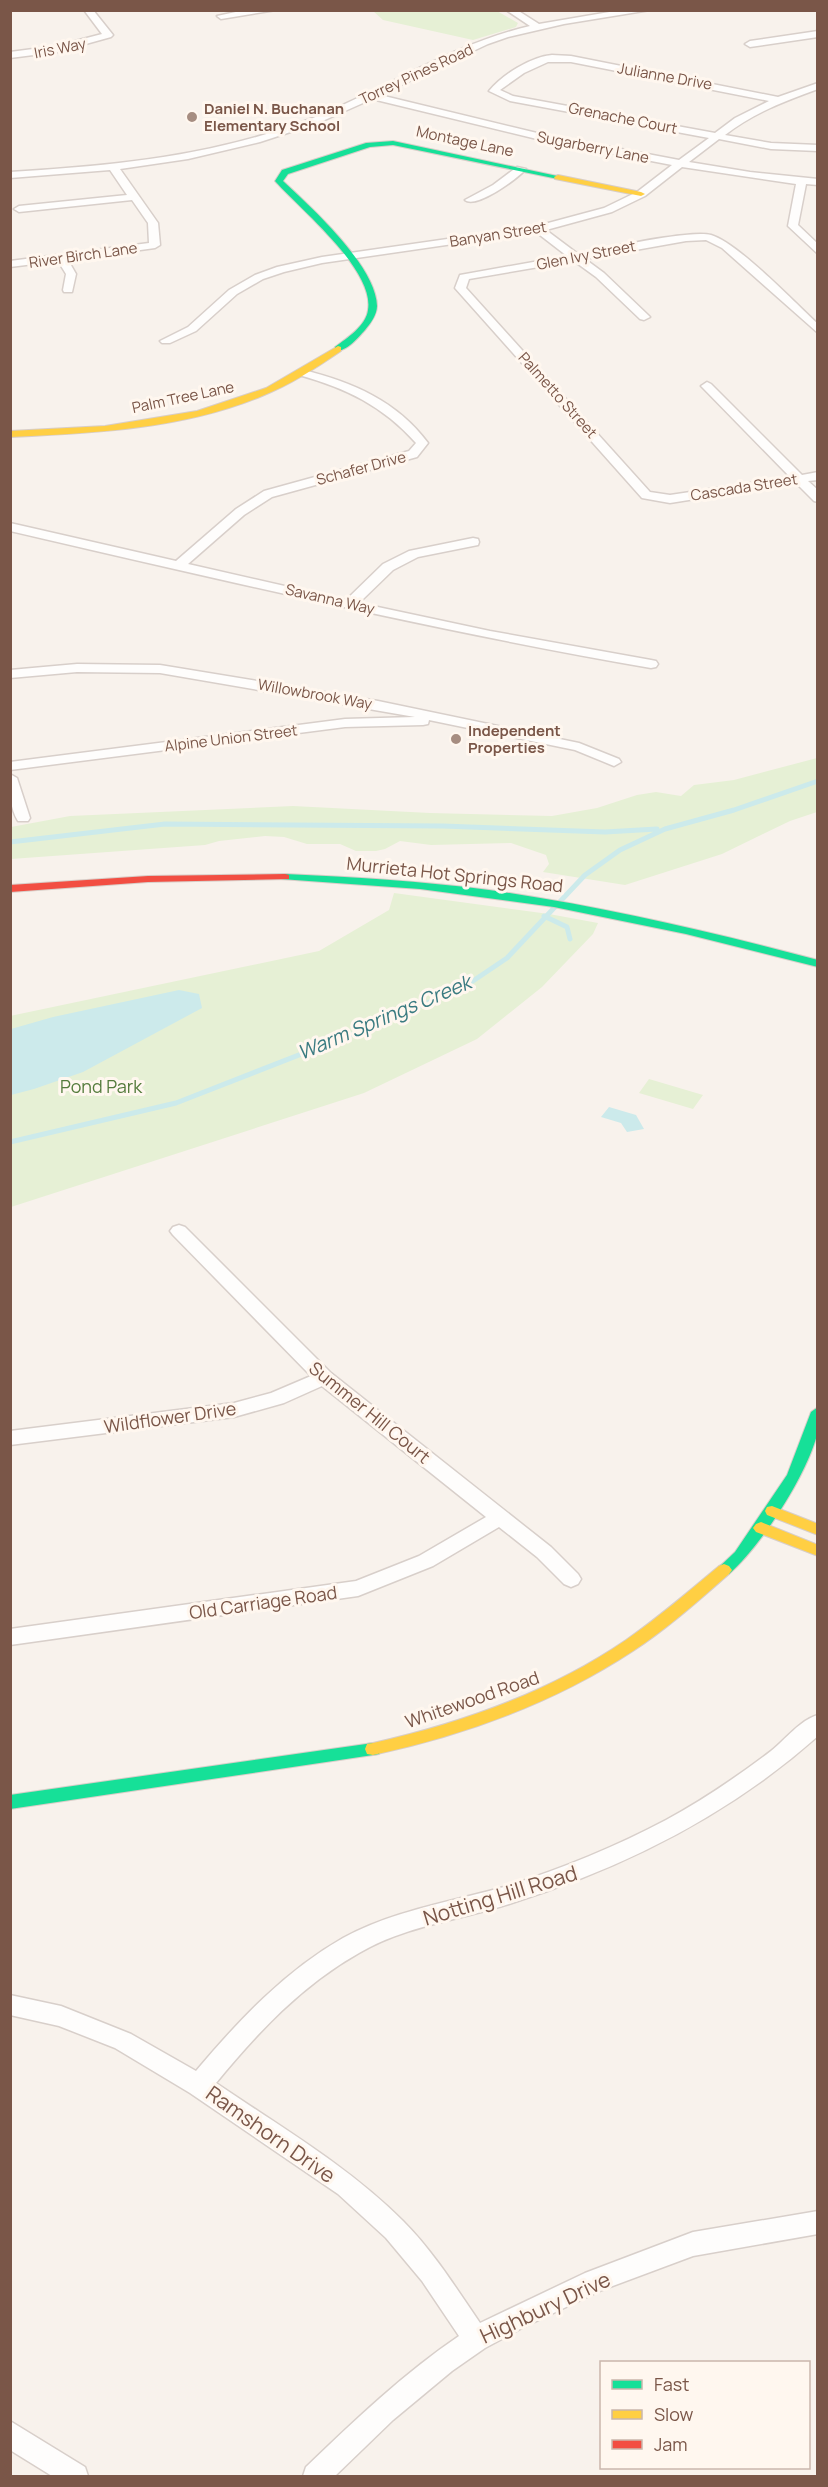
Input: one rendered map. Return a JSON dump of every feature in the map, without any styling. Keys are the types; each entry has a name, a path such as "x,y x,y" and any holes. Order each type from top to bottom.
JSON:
{"street":[{"name":"Iris Way","path":"10,55 57,49 108,35 88,10"},
{"path":"221,16 272,10"},
{"path":"510,10 536,26"},
{"name":"Torrey Pines Road","path":"10,175 112,166 200,152 287,131 371,96 485,42 536,26 646,10"},
{"path":"750,44 818,34"},
{"name":"Julianne Drive","path":"550,58 571,59 779,100"},
{"name":"Grenache Court","path":"550,58 498,85 494,91 510,98 718,137 771,146 818,148"},
{"name":"Banyan Street","path":"166,341 192,328 213,312 233,292 281,268 348,256 538,229 608,210 641,194 738,120 779,100 818,86"},
{"name":"Sugarberry Lane","path":"371,96 511,131 681,164 773,180 818,182"},
{"name":"Montage Lane","path":"285,172 369,145 393,143 641,194"},
{"path":"112,166 135,197"},
{"path":"470,200 497,187 521,169"},
{"name":"Palm Tree Lane","path":"10,434 130,426 188,416 241,402 303,373 355,336 373,310 370,288 348,256 279,181 285,172"},
{"path":"802,181 793,226 818,251"},
{"path":"19,209 135,197"},
{"name":"River Birch Lane","path":"10,264 154,245 153,223 135,197"},
{"path":"538,229 600,275 644,317"},
{"name":"Glen Ivy Street","path":"464,277 575,256 686,238 708,237 726,246 818,330"},
{"path":"62,258 71,274 68,290"},
{"name":"Palmetto Street","path":"464,277 460,288 646,495 670,499"},
{"name":"Schafer Drive","path":"180,565 240,512 268,494 376,462 413,454 422,443 388,408 361,390 303,373"},
{"path":"707,386 818,498"},
{"name":"Cascada Street","path":"670,499 818,476"},
{"name":"Savanna Way","path":"10,526 350,604 583,653 651,664"},
{"path":"350,604 388,567 414,554 473,542"},
{"name":"Willowbrook Way","path":"10,674 77,668 160,669 378,705 452,720 579,747 614,762"},
{"name":"Alpine Union Street","path":"10,766 345,723 452,720"},
{"path":"10,778 23,818"},
{"name":"Murrieta Hot Springs Road","path":"10,889 176,878 305,877 411,883 594,908 677,926 818,964"},
{"name":"Summer Hill Court","path":"179,1232 324,1378 501,1517 544,1552 571,1579"},
{"name":"Wildflower Drive","path":"10,1438 234,1410 277,1398 324,1378"},
{"name":"Whitewood Road","path":"10,1802 334,1756 393,1745 477,1720 548,1693 610,1659 662,1623 740,1556 794,1476 818,1412"},
{"path":"772,1511 818,1530"},
{"name":"Old Carriage Road","path":"10,1637 358,1588 426,1561 501,1517"},
{"path":"761,1528 818,1551"},
{"name":"Notting Hill Road","path":"199,2085 236,2040 274,2000 318,1965 354,1943 394,1927 565,1877 613,1856 666,1830 712,1803 764,1768 818,1723"},
{"name":"Ramshorn Drive","path":"10,2005 61,2016 123,2041 199,2085 347,2186 395,2230 431,2273 476,2339"},
{"name":"Highbury Drive","path":"316,2476 384,2411 476,2339 594,2281 693,2244 818,2222"},
{"path":"10,2434 75,2476"}],"green space":[{"path":"373,11 497,11 518,23 516,27 473,40 383,20"},
{"path":"817,758 817,812 790,821 722,854 625,885 543,872 549,864 546,855 511,843 431,845 400,841 385,849 356,851 340,844 307,844 284,837 265,836 219,841 205,845 11,859 11,827 70,816 293,806 552,816 597,808 637,795 656,792 681,796 694,785 734,780"},
{"name":"Pond Park","path":"394,893 598,923 593,934 542,987 477,1039 364,1093 11,1207 10,1016 319,951 389,910"},
{"path":"649,1079 703,1095 693,1109 639,1093"}],"water":[{"path":"179,990 199,994 202,1008 83,1072 11,1095 11,1029 53,1017"},
{"path":"609,1107 636,1115 644,1129 627,1132 621,1123 601,1117"}],"waterway":[{"name":"Warm Springs Creek","path":"546,917 585,875 620,850 665,829 734,810 818,781"},
{"path":"10,842 165,824 443,826 605,832 657,829"},
{"name":"Warm Springs Creek","path":"10,1142 176,1103 386,1021 464,987 507,958 546,917"},
{"path":"546,917 567,927 570,939"}],"traffic: fast":[{"path":"338,349 349,341 368,320 373,308 371,293 352,258 321,222 279,181 285,172 369,145 393,143 558,177"},
{"path":"285,877 420,886 554,904 686,930 818,964"},
{"path":"724,1570 740,1556 794,1476 818,1412"},
{"path":"10,1802 373,1749"}],"traffic: slow":[{"path":"558,177 641,194"},
{"path":"10,434 105,429 198,414 269,390 300,374 338,349"},
{"path":"772,1511 818,1530"},
{"path":"761,1528 818,1551"},
{"path":"373,1749 450,1730 561,1686 629,1646 661,1623 724,1570"}],"traffic: jam":[{"path":"10,889 148,879 285,877"}],"place":[{"name":"Daniel N. Buchanan Elementary School","path":"192,117"},
{"name":"Independent Properties","path":"456,739"}]}
